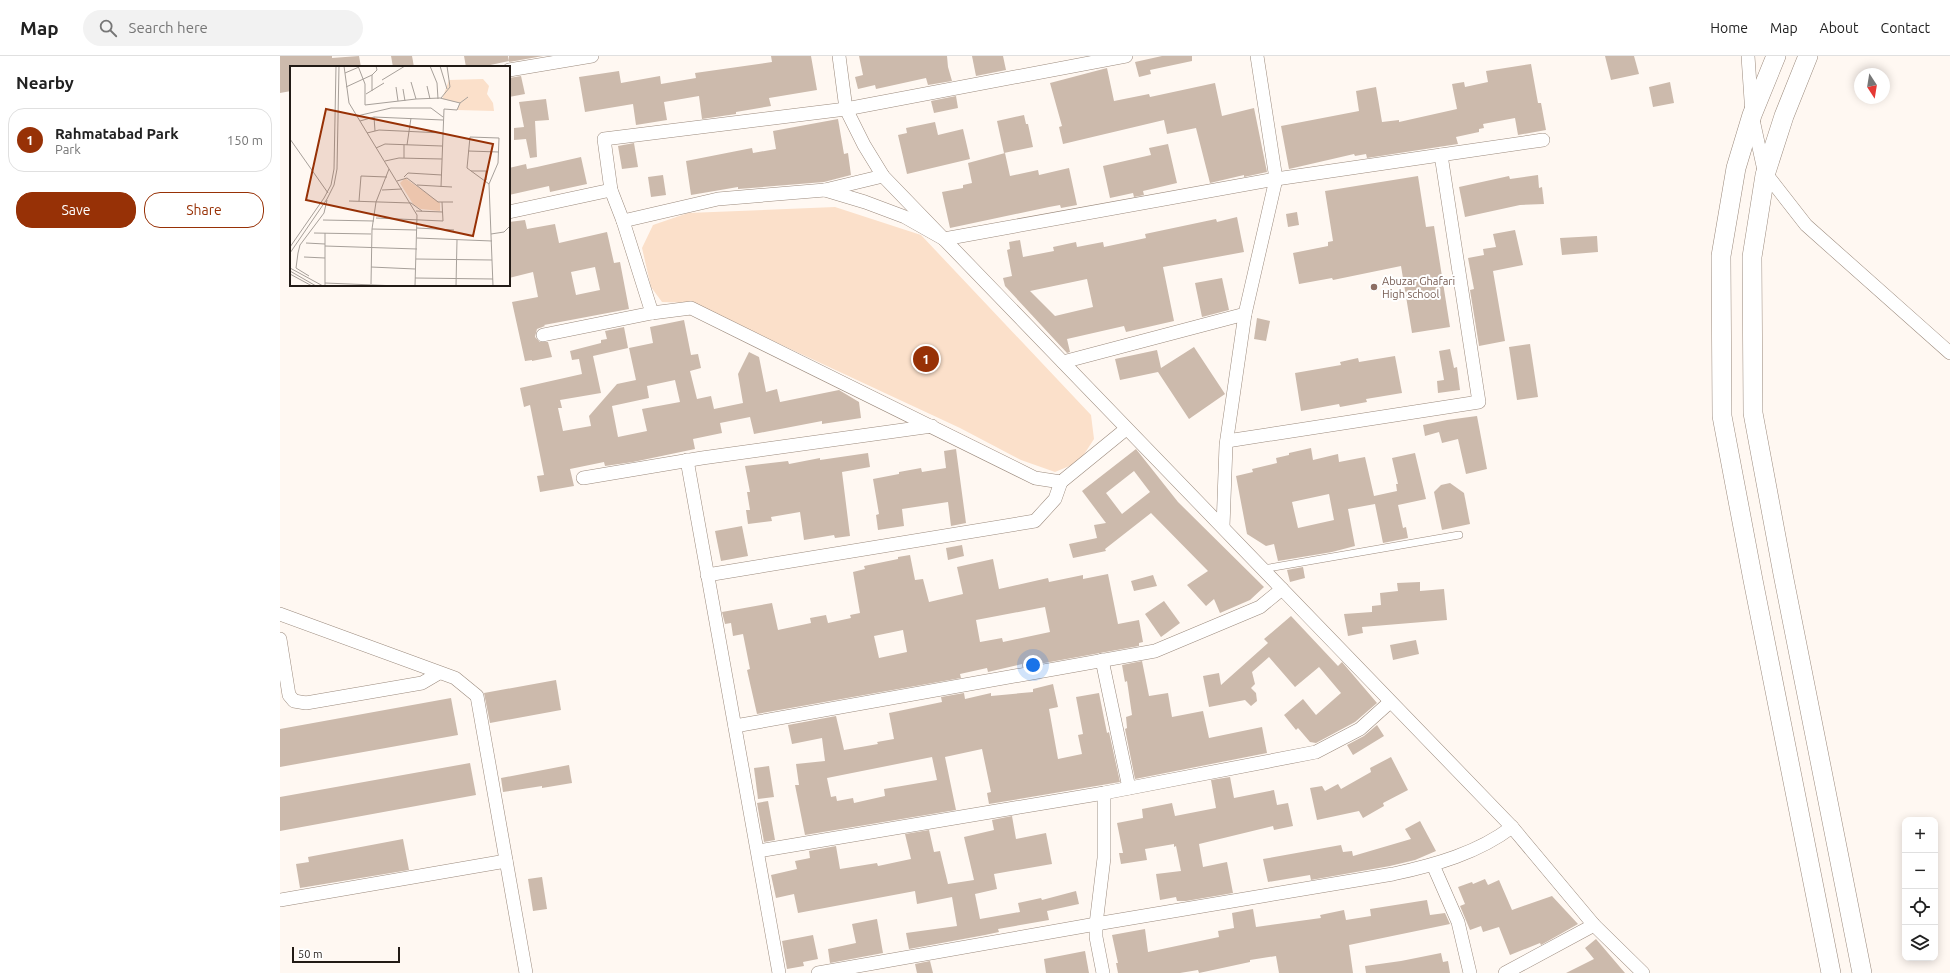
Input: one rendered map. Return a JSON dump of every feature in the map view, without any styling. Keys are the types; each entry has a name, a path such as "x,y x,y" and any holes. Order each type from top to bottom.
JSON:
{"main road":[{"path":"1776,56 1752,115 1736,168 1721,256 1722,416 1831,973"},
{"path":"1808,56 1784,116 1765,175 1752,257 1753,413 1784,581 1862,973"}],"street":[{"path":"510,70 592,56"},
{"path":"839,56 846,109 882,176 1512,827 1594,925 1640,972"},
{"path":"652,313 623,222 611,190 604,139 846,109 1126,56"},
{"path":"1223,527 1227,441 1245,314 1276,179 1257,56"},
{"path":"1748,56 1752,115 1765,175 1767,175 1806,225 1950,353"},
{"path":"825,190 905,217 944,240 1276,179 1543,140"},
{"path":"1227,441 1479,402 1442,155"},
{"path":"623,222 718,199 825,190 882,176"},
{"path":"510,212 611,190"},
{"path":"543,335 652,313 691,308 1036,478 1062,482"},
{"path":"1063,362 1245,314"},
{"path":"583,478 688,460 932,426"},
{"path":"707,575 1035,521 1054,499 1062,482 1126,429"},
{"path":"688,460 707,575 779,973"},
{"path":"735,726 1155,651 1260,607 1282,589"},
{"path":"280,614 455,678 477,696 526,973"},
{"path":"280,639 288,695 294,701 306,703 422,683 439,673"},
{"path":"1102,660 1129,788"},
{"path":"758,851 1104,793 1316,752 1360,729 1390,702"},
{"path":"1103,973 1096,937 1096,924 1104,858 1104,793"},
{"path":"818,973 1393,874 1433,865 1494,841 1512,827"},
{"path":"280,900 506,861"},
{"path":"1433,865 1458,922 1470,973"},
{"path":"1505,973 1594,925"}],"lane":[{"path":"1263,569 1459,535"}],"shaded area":[{"path":"835,207 921,235 1091,415 1094,439 1079,462 1055,472 1021,460 960,428 692,303 662,302 651,287 642,248 653,225 688,213"}],"building":[{"path":"280,56 332,56 332,58 359,56 361,66 290,66 290,91 280,93"},
{"path":"391,56 412,56 414,66 393,66"},
{"path":"464,56 508,56 509,61 486,66 466,66"},
{"path":"509,56 543,56 509,62"},
{"path":"771,56 811,56 817,90 769,98 771,106 736,112 736,114 702,119 699,96 664,102 667,120 636,125 633,104 585,112 579,77 619,71 621,83 660,76 661,84 696,78 695,73 772,62"},
{"path":"859,56 947,56 952,81 928,85 926,78 876,89 875,85 858,89 855,77 863,75"},
{"path":"972,56 1003,56 1006,70 976,76"},
{"path":"1162,56 1192,56 1192,61 1150,70 1151,74 1139,77 1135,62"},
{"path":"1605,56 1634,56 1639,74 1611,80"},
{"path":"1531,64 1538,103 1541,103 1546,130 1518,135 1515,118 1483,124 1484,128 1479,129 1479,132 1456,137 1458,144 1367,158 1366,154 1355,156 1354,154 1289,169 1281,126 1359,111 1356,91 1376,87 1382,122 1399,120 1399,122 1457,109 1452,84 1464,82 1465,87 1488,82 1486,71"},
{"path":"1107,68 1114,101 1149,94 1150,97 1215,83 1222,116 1254,108 1267,172 1244,177 1244,175 1210,183 1196,128 1167,134 1164,120 1063,144 1059,127 1062,126 1050,83"},
{"path":"521,76 525,94 510,97 510,78"},
{"path":"1670,82 1674,103 1653,107 1649,87"},
{"path":"956,96 958,108 934,113 931,101"},
{"path":"546,99 549,120 535,121 537,157 530,158 526,139 514,140 514,128 524,127 519,102"},
{"path":"1024,115 1026,124 1028,124 1033,147 1004,153 997,121"},
{"path":"838,119 844,154 848,153 851,175 824,182 738,189 738,187 691,195 686,161 752,148 753,153 776,149 773,131"},
{"path":"935,122 938,135 963,129 970,159 907,174 898,135 907,133 906,128"},
{"path":"634,143 638,167 622,169 618,146"},
{"path":"1168,144 1177,183 1143,191 1144,195 1134,197 1133,193 1110,198 1103,166 1151,155 1149,148"},
{"path":"1005,153 1010,176 1038,170 1039,175 1069,168 1077,205 1061,208 1060,205 950,228 942,192 963,188 963,185 972,183 968,163"},
{"path":"581,157 587,184 550,192 549,186 510,195 510,168 526,164 527,169"},
{"path":"663,175 666,195 651,197 648,177"},
{"path":"1538,175 1539,188 1542,187 1544,204 1520,205 1465,217 1459,187 1509,176 1510,179"},
{"path":"1418,176 1426,227 1434,226 1450,327 1412,333 1401,266 1333,280 1332,278 1299,284 1293,253 1328,246 1328,242 1333,241 1325,191"},
{"path":"1297,212 1299,225 1288,227 1286,214"},
{"path":"1237,217 1244,252 1163,267 1174,321 1126,332 1124,326 1067,339 1070,352 1067,353 1005,286 1003,278 1012,276 1007,250 1010,249 1009,242 1020,240 1023,257 1054,251 1053,247 1076,242 1077,247 1103,242 1104,247 1146,238 1145,234 1216,219 1217,222","holes":["1087,279 1093,307 1055,316 1030,291"]},
{"path":"525,220 527,229 555,224 559,243 607,232 614,263 620,262 629,309 544,325 545,326 537,329 535,337 540,342 548,342 552,357 525,361 512,302 538,297 533,272 510,278 510,222","holes":["595,267 600,290 576,295 571,272"]},
{"path":"1515,230 1523,265 1493,271 1505,341 1479,346 1470,290 1474,289 1468,258 1484,255 1483,249 1496,247 1493,234"},
{"path":"1597,236 1598,252 1562,255 1560,238"},
{"path":"1222,278 1229,310 1202,317 1195,283"},
{"path":"1257,318 1270,321 1266,341 1254,339"},
{"path":"684,320 691,355 698,354 701,368 690,371 697,399 711,396 714,409 743,403 738,374 749,352 759,357 766,392 777,389 780,402 839,390 859,402 861,418 822,424 822,421 754,434 750,417 720,423 722,433 693,439 695,449 633,462 605,466 604,462 570,469 574,486 540,492 537,476 544,475 530,405 524,407 520,388 582,374 579,359 572,360 570,351 601,343 601,340 607,339 605,331 624,327 628,348 593,356 601,393 560,400 562,408 558,408 563,431 591,426 589,416 617,384 636,380 629,348 653,343 650,327","holes":["675,380 680,402 642,409 647,431 618,437 612,406 649,398 647,386"]},
{"path":"1530,344 1538,397 1517,400 1509,347"},
{"path":"1194,347 1225,394 1189,419 1158,372 1120,380 1115,359 1157,350 1161,368"},
{"path":"1450,349 1454,368 1457,367 1460,390 1438,393 1437,381 1444,380 1439,351"},
{"path":"1395,356 1402,393 1366,399 1367,402 1340,407 1339,404 1301,411 1295,373 1341,365 1340,362 1358,358 1359,362"},
{"path":"1477,416 1487,469 1466,474 1458,439 1442,443 1439,432 1425,436 1423,425"},
{"path":"1311,448 1313,460 1338,454 1339,462 1365,457 1374,496 1397,491 1396,484 1398,484 1392,458 1415,453 1426,499 1398,505 1403,528 1406,527 1408,538 1383,543 1375,504 1348,509 1355,546 1332,552 1278,561 1274,544 1266,546 1247,534 1236,476 1253,472 1252,469 1277,463 1276,458 1289,455 1289,453","holes":["1329,494 1334,520 1298,528 1292,502"]},
{"path":"956,449 966,523 951,526 948,502 902,509 904,526 878,530 876,515 879,514 873,479 921,468 922,472 946,468 944,451"},
{"path":"1136,449 1178,502 1264,587 1250,600 1220,613 1214,599 1206,606 1187,585 1208,571 1151,513 1105,549 1106,551 1073,558 1069,544 1097,538 1094,525 1106,523 1082,491","holes":["1134,471 1150,492 1122,514 1106,493"]},
{"path":"868,453 870,467 842,472 850,536 835,538 834,535 804,540 800,512 771,517 772,521 748,524 746,510 750,510 747,492 750,492 745,466 788,461 789,464 820,458 820,460"},
{"path":"1450,483 1464,493 1470,524 1442,530 1434,492 1441,485"},
{"path":"742,526 748,556 721,561 715,531"},
{"path":"962,545 964,556 948,560 946,548"},
{"path":"910,555 915,580 923,579 929,602 963,594 957,567 993,559 999,589 1048,578 1049,582 1083,575 1083,579 1108,574 1118,624 1139,620 1143,642 1139,643 1139,646 1022,667 1022,664 988,672 987,668 960,674 961,678 757,714 747,670 750,669 743,634 733,636 731,623 725,624 722,612 772,603 778,630 811,623 810,618 826,615 828,623 851,618 850,615 860,613 853,572 865,569 864,566 898,559 898,557","holes":["1045,607 1050,632 1003,642 1002,638 980,642 976,620","903,630 907,652 879,658 874,636"]},
{"path":"1303,567 1305,578 1290,582 1287,570"},
{"path":"1153,575 1157,586 1134,591 1131,581"},
{"path":"1420,582 1420,591 1444,589 1447,620 1362,627 1363,633 1348,636 1344,614 1372,612 1372,606 1381,605 1380,593 1398,591 1397,583"},
{"path":"1164,601 1180,623 1161,637 1145,614"},
{"path":"1291,616 1338,666 1342,662 1377,703 1355,722 1316,743 1310,742 1298,728 1296,730 1284,715 1303,699 1316,715 1341,693 1319,667 1295,687 1269,657 1252,672 1255,684 1251,688 1256,693 1257,701 1251,706 1245,700 1209,707 1203,676 1219,673 1221,685 1268,643 1264,639"},
{"path":"1416,640 1419,654 1393,660 1390,645"},
{"path":"1142,661 1149,696 1168,693 1172,717 1203,711 1209,738 1262,727 1267,753 1135,779 1125,729 1127,728 1126,717 1132,715 1127,681 1125,682 1122,665"},
{"path":"556,680 561,710 490,723 484,693"},
{"path":"1053,684 1058,707 1049,709 1058,759 1082,754 1078,735 1083,734 1076,697 1099,693 1107,733 1109,732 1120,782 989,804 987,793 991,792 982,749 945,757 956,810 805,835 795,785 799,785 796,764 825,761 822,738 792,744 788,725 836,716 844,750 878,744 877,742 894,739 889,713 942,702 941,697 964,693 965,699 991,693 991,696 1033,692 1033,689","holes":["932,757 937,780 884,789 885,796 854,803 853,798 837,801 836,796 831,797 827,778"]},
{"path":"451,698 458,735 280,767 280,729"},
{"path":"1377,725 1384,736 1353,755 1347,745 1364,736"},
{"path":"1391,757 1408,790 1383,803 1384,806 1363,818 1359,811 1317,820 1310,788 1322,786 1325,791 1338,784 1341,789 1371,772 1370,768"},
{"path":"470,763 476,795 280,831 280,797"},
{"path":"569,765 572,783 503,792 501,778"},
{"path":"769,766 774,797 758,799 754,768"},
{"path":"1230,777 1234,798 1274,790 1277,805 1288,803 1293,826 1274,830 1273,826 1199,844 1203,867 1227,862 1233,893 1186,901 1177,901 1176,897 1160,900 1156,874 1181,871 1176,846 1174,847 1174,844 1145,849 1147,860 1121,864 1119,853 1123,853 1117,823 1143,818 1142,809 1172,803 1175,816 1216,808 1211,780"},
{"path":"768,801 775,840 764,842 757,803"},
{"path":"1012,816 1016,839 1046,833 1052,864 994,874 997,889 975,894 980,919 1020,912 1018,903 1041,898 1042,900 1076,891 1079,904 1047,911 1049,920 998,929 999,932 985,935 909,949 906,933 957,926 952,897 917,904 915,891 798,913 794,894 776,898 771,875 797,869 795,861 810,858 809,851 836,846 840,869 877,863 878,866 911,859 905,834 929,830 934,852 940,851 948,884 974,880 964,837 994,830 992,820"},
{"path":"1420,821 1436,851 1415,860 1311,880 1310,875 1268,882 1263,859 1341,845 1343,852 1352,851 1353,856 1411,839 1405,829"},
{"path":"403,839 409,870 300,888 296,864 309,862 308,857"},
{"path":"542,877 547,909 533,911 528,879"},
{"path":"1485,879 1488,885 1499,880 1512,910 1552,896 1578,924 1541,945 1540,943 1510,955 1499,927 1483,932 1481,926 1470,930 1460,906 1465,904 1458,887 1472,882 1473,884"},
{"path":"1427,900 1430,915 1445,913 1450,924 1349,945 1353,973 1279,973 1276,956 1250,960 1250,962 1199,973 1198,970 1180,973 1118,973 1116,963 1118,963 1112,935 1145,929 1148,952 1219,937 1218,931 1234,928 1232,913 1253,909 1256,927 1321,918 1320,915 1344,910 1346,920 1371,916 1370,909"},
{"path":"877,919 883,953 830,963 828,949 856,943 852,924"},
{"path":"813,935 818,959 803,962 804,966 787,969 782,941"},
{"path":"1596,939 1625,973 1566,973 1594,959 1585,948"},
{"path":"1085,951 1089,973 1046,973 1044,959"},
{"path":"1441,953 1443,962 1448,961 1450,973 1366,973 1365,966"},
{"path":"930,961 933,973 917,973 915,964"}],"place":[{"name":"Abuzar Ghafari High school","path":"1374,287"},
{"name":"Rahmatabad Park","path":"926,359"}]}
